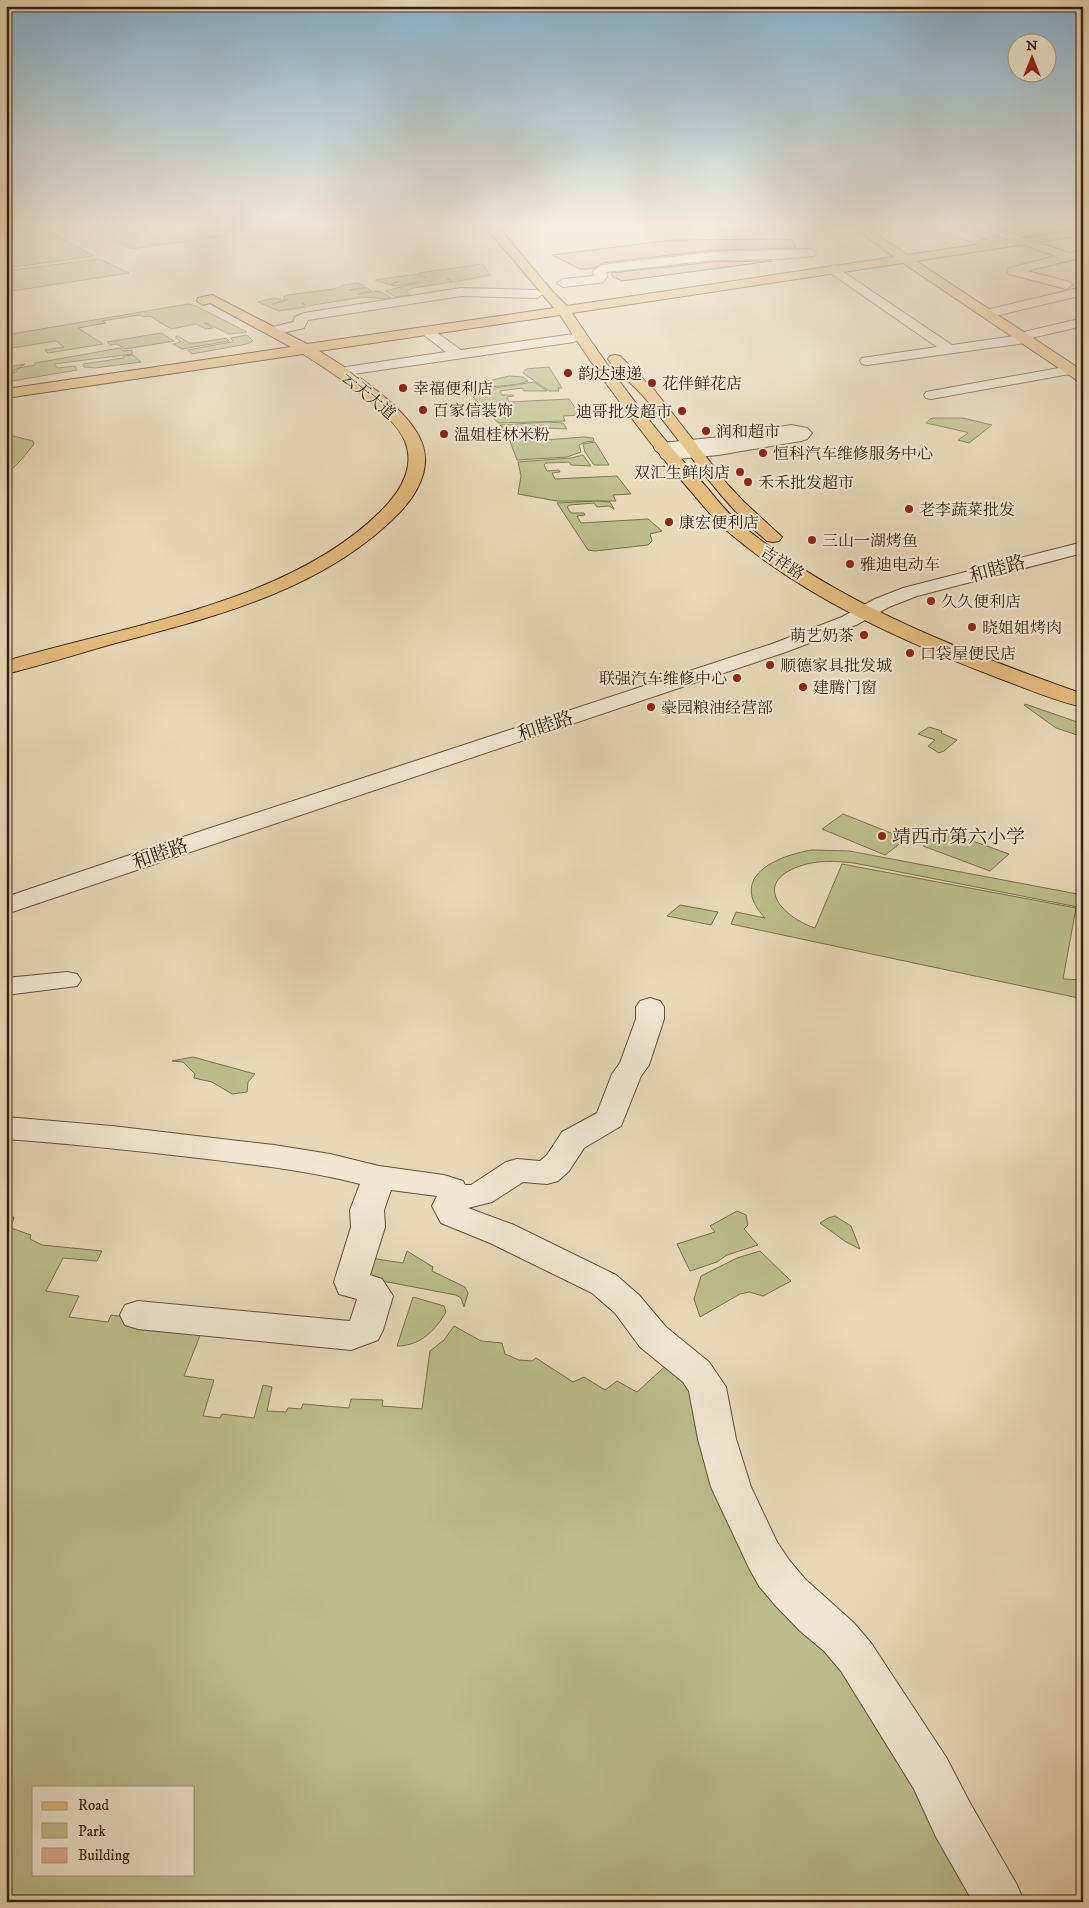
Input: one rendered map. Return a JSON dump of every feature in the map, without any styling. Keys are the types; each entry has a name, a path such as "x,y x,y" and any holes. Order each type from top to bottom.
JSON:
{"main road":[{"path":"6,394 512,315 539,316 543,314"},
{"name":"吉祥路","path":"571,314 600,366 665,451 740,533 789,567 867,604 968,658 1083,701"},
{"name":"吉祥路","path":"574,314 619,366 648,392 745,512 763,529 867,604 910,618 984,652 1083,690"},
{"path":"992,314 1076,367"},
{"path":"998,314 1027,337"},
{"path":"6,388 294,348"},
{"name":"云天大道","path":"6,662 186,610 267,582 328,552 365,525 381,509 395,490 402,471 402,448 396,431 353,390 294,348"},
{"name":"云天大道","path":"6,668 201,612 261,592 336,556 386,519 405,495 416,474 417,457 413,440 402,423 373,396 322,358 294,348"},
{"path":"641,418 668,417"}],"street":[{"path":"278,330 299,325 300,320 304,317 322,314"},
{"path":"898,314 949,349"},
{"path":"867,361 1027,337 1083,322"},
{"path":"431,335 458,355"},
{"path":"346,371 574,338"},
{"path":"931,395 1076,367"},
{"path":"665,451 693,450 800,436 804,433 801,430 789,430 693,450"},
{"name":"和睦路","path":"6,892 867,604 1021,555 1083,542"},
{"name":"和睦路","path":"6,906 186,844 770,651 822,632 867,604 1083,547"},
{"path":"6,987 66,980"},
{"path":"6,1128 112,1137 274,1156 330,1165 379,1177 444,1186 451,1189 454,1194 466,1197 482,1194 517,1170 547,1173 558,1163 573,1140 610,1119 627,1074 634,1065 650,1019 650,1008"},
{"path":"138,1315 269,1329 351,1336 359,1334 365,1330 375,1296 370,1288 351,1285 351,1282 368,1227 366,1210 379,1177"},
{"path":"454,1194 449,1206 453,1215 502,1234 610,1288 634,1312 653,1337 696,1372 707,1387 717,1439 731,1487 763,1555 774,1574 790,1592 815,1617 839,1637 856,1657 930,1773 953,1820 1000,1902"}],"green space":[{"path":"129,314 212,314 247,332 229,334 206,323 204,323 213,328 206,329 196,324 171,329 150,316 144,317 139,315 102,321 106,323 78,328 103,344 48,353 45,350 64,347 56,341 6,349 6,335"},
{"path":"161,333 174,341 125,349 117,344 111,345 107,342"},
{"path":"247,335 253,341 247,344 192,354 188,350 231,342 233,341 231,338"},
{"path":"178,336 189,343 226,338 229,341 182,349 173,344 181,342 175,337"},
{"path":"120,348 124,351 132,350 132,354 54,364 58,368 75,366 77,370 6,382 6,365 25,364 10,373 16,372 19,368 35,365 35,363"},
{"path":"133,355 141,362 95,368 84,367 83,364 124,358 123,356"},
{"path":"549,367 562,388 558,388 559,391 549,391 523,373 526,369"},
{"path":"509,376 523,377 528,381 519,384 470,389 464,387"},
{"path":"534,382 547,391 524,391 522,388 500,391 502,395 514,396 507,397 509,402 569,399 580,415 563,416 565,421 498,423 468,392"},
{"path":"933,418 963,418 992,425 969,443 958,440 968,433 966,432 926,423"},
{"path":"547,422 563,423 567,429 546,428 544,425 520,428 523,433 535,433 535,435 528,435 531,441 584,437 593,438 594,441 579,445 581,452 567,457 517,460 507,433 500,425"},
{"path":"6,434 33,441 34,444 17,465 6,474"},
{"path":"595,442 609,465 594,465 585,452 583,444"},
{"path":"583,455 591,466 571,465 569,462 546,463 544,465 547,471 559,470 560,472 552,473 555,479 617,476 631,494 613,495 616,501 557,501 518,494 521,476 518,462 571,458"},
{"path":"610,502 614,509 609,506 597,507 594,503 570,505 567,507 571,513 584,513 585,515 577,516 581,523 648,519 662,531 650,534 652,541 648,545 595,551 588,550 557,503"},
{"path":"1025,704 1083,724 1083,737 1056,728"},
{"path":"929,727 942,731 941,733 957,740 939,753 928,746 935,740 918,734"},
{"path":"843,814 906,839 885,855 822,829"},
{"path":"942,830 1009,854 990,871 923,846"},
{"path":"812,850 849,851 1083,895 1083,908 854,863 833,861 806,864 785,873 777,881 775,890 777,899 783,908 803,923 815,928 842,864 1076,908 1063,979 1083,980 1083,999 731,924 736,912 765,918 755,904 751,891 754,880 761,871 771,863 784,857"},
{"path":"680,905 718,912 711,925 667,916"},
{"path":"193,1057 255,1074 248,1082 247,1092 232,1094 212,1082 194,1078 195,1074 183,1062 172,1061"},
{"path":"737,1211 746,1215 748,1225 744,1229 758,1245 727,1255 717,1262 690,1271 677,1244 715,1232 710,1226"},
{"path":"6,1216 14,1217 11,1228 31,1235 30,1239 42,1245 102,1251 97,1261 63,1258 46,1291 79,1296 69,1317 108,1322 111,1315 203,1328 184,1376 214,1380 203,1416 220,1418 222,1414 254,1418 263,1385 272,1387 267,1411 286,1412 288,1408 301,1409 303,1404 349,1408 351,1399 383,1400 382,1406 422,1409 430,1351 444,1340 454,1326 481,1341 502,1343 505,1354 519,1360 532,1361 536,1358 573,1382 584,1377 605,1390 617,1381 637,1392 671,1361 683,1366 831,1651 986,1902 6,1902"},
{"path":"835,1216 851,1226 860,1249 846,1242 820,1223"},
{"path":"407,1251 433,1267 432,1271 465,1287 468,1293 464,1307 461,1298 456,1295 382,1281 365,1275 363,1257 403,1263"},
{"path":"760,1251 791,1281 763,1296 749,1292 740,1294 700,1317 694,1299 701,1276 737,1258"},
{"path":"413,1297 444,1306 446,1312 426,1336 413,1343 397,1346"}],"place":[{"name":"韵达速递","path":"568,373"},
{"name":"花伴鲜花店","path":"652,383"},
{"name":"幸福便利店","path":"403,388"},
{"name":"百家信装饰","path":"423,410"},
{"name":"迪哥批发超市","path":"682,411"},
{"name":"润和超市","path":"706,431"},
{"name":"温姐桂林米粉","path":"444,434"},
{"name":"恒科汽车维修服务中心","path":"763,453"},
{"name":"双汇生鲜肉店","path":"740,472"},
{"name":"禾禾批发超市","path":"748,482"},
{"name":"老李蔬菜批发","path":"909,509"},
{"name":"康宏便利店","path":"669,522"},
{"name":"三山一湖烤鱼","path":"812,540"},
{"name":"雅迪电动车","path":"850,564"},
{"name":"久久便利店","path":"931,601"},
{"name":"晓姐姐烤肉","path":"972,627"},
{"name":"萌艺奶茶","path":"864,635"},
{"name":"口袋屋便民店","path":"910,653"},
{"name":"顺德家具批发城","path":"770,665"},
{"name":"联强汽车维修中心","path":"737,678"},
{"name":"建腾门窗","path":"803,687"},
{"name":"豪园粮油经营部","path":"651,707"},
{"name":"靖西市第六小学","path":"882,836"}]}
